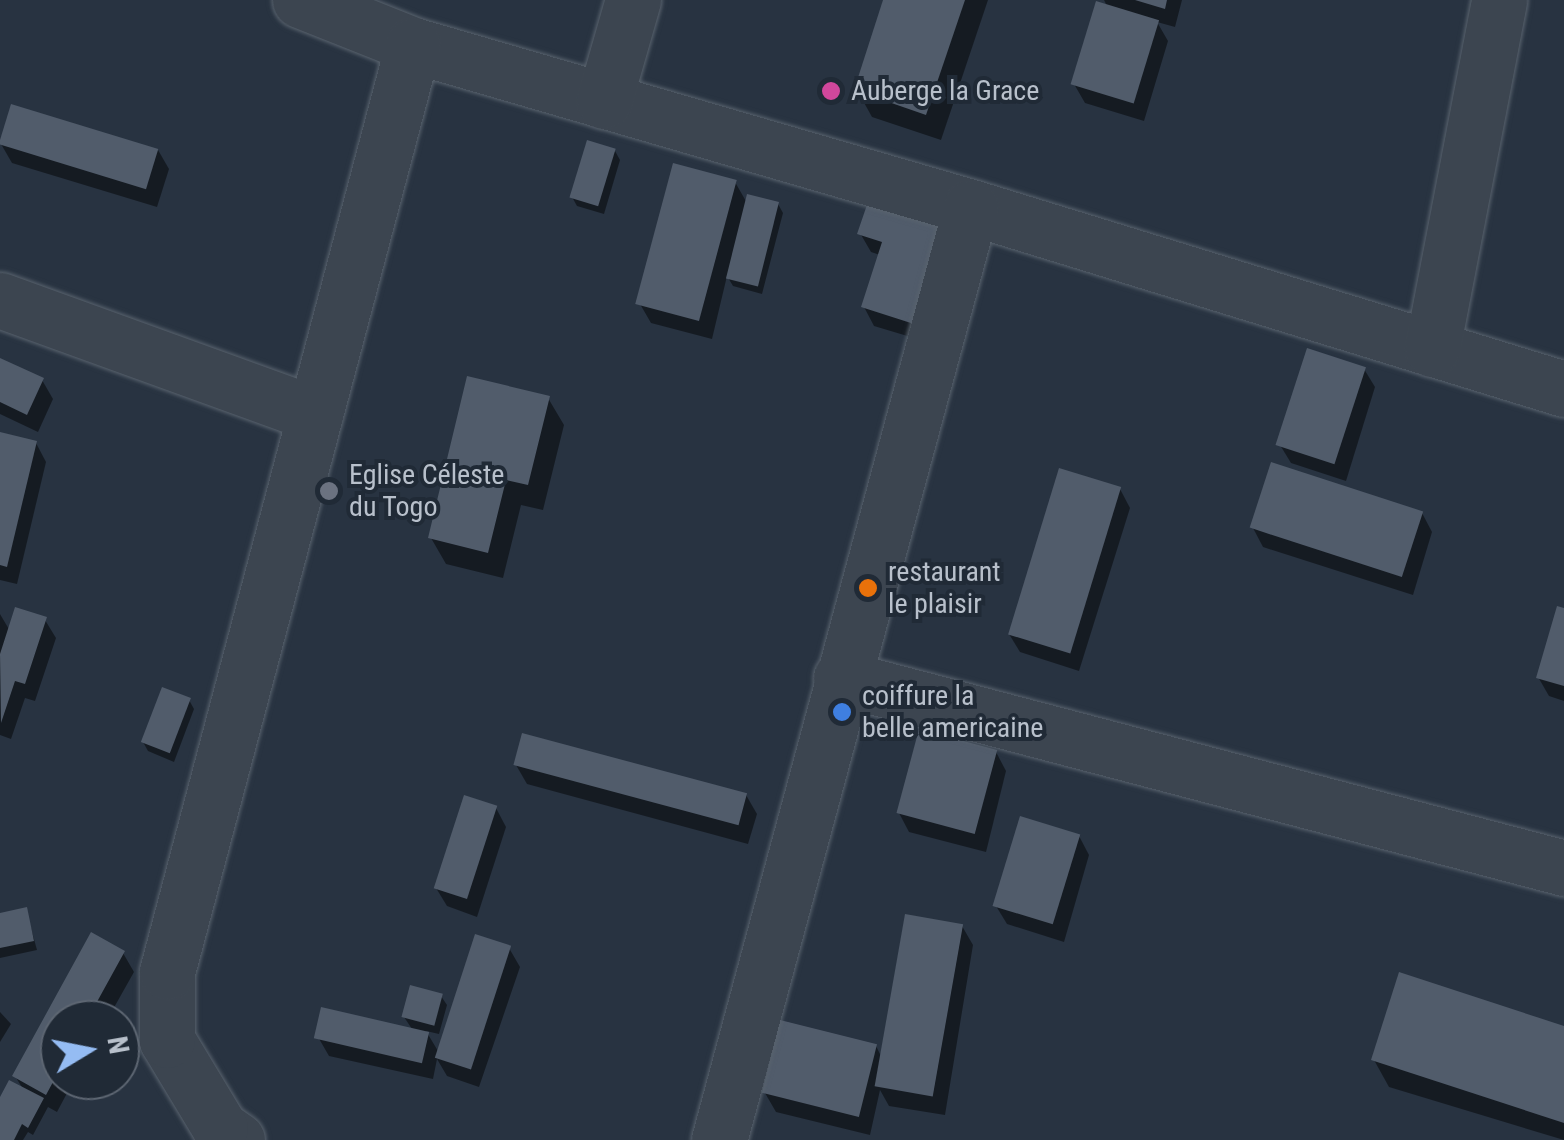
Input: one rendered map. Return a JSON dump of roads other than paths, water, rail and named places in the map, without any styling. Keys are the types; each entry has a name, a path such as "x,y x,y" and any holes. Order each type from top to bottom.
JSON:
{"street":[{"path":"300,0 413,45 970,207 1564,389"},
{"path":"604,101 633,0"},
{"path":"1432,349 1500,0"},
{"path":"237,1140 220,1128 168,1040 167,972 413,45"},
{"path":"719,1140 970,207"},
{"path":"0,300 316,414"},
{"path":"842,678 1564,868"}],"place":[{"name":"Auberge la Grace","path":"831,91"},
{"name":"Eglise Céleste du Togo","path":"329,491"},
{"name":"restaurant le plaisir","path":"868,588"},
{"name":"coiffure la belle americaine","path":"842,712"}]}
